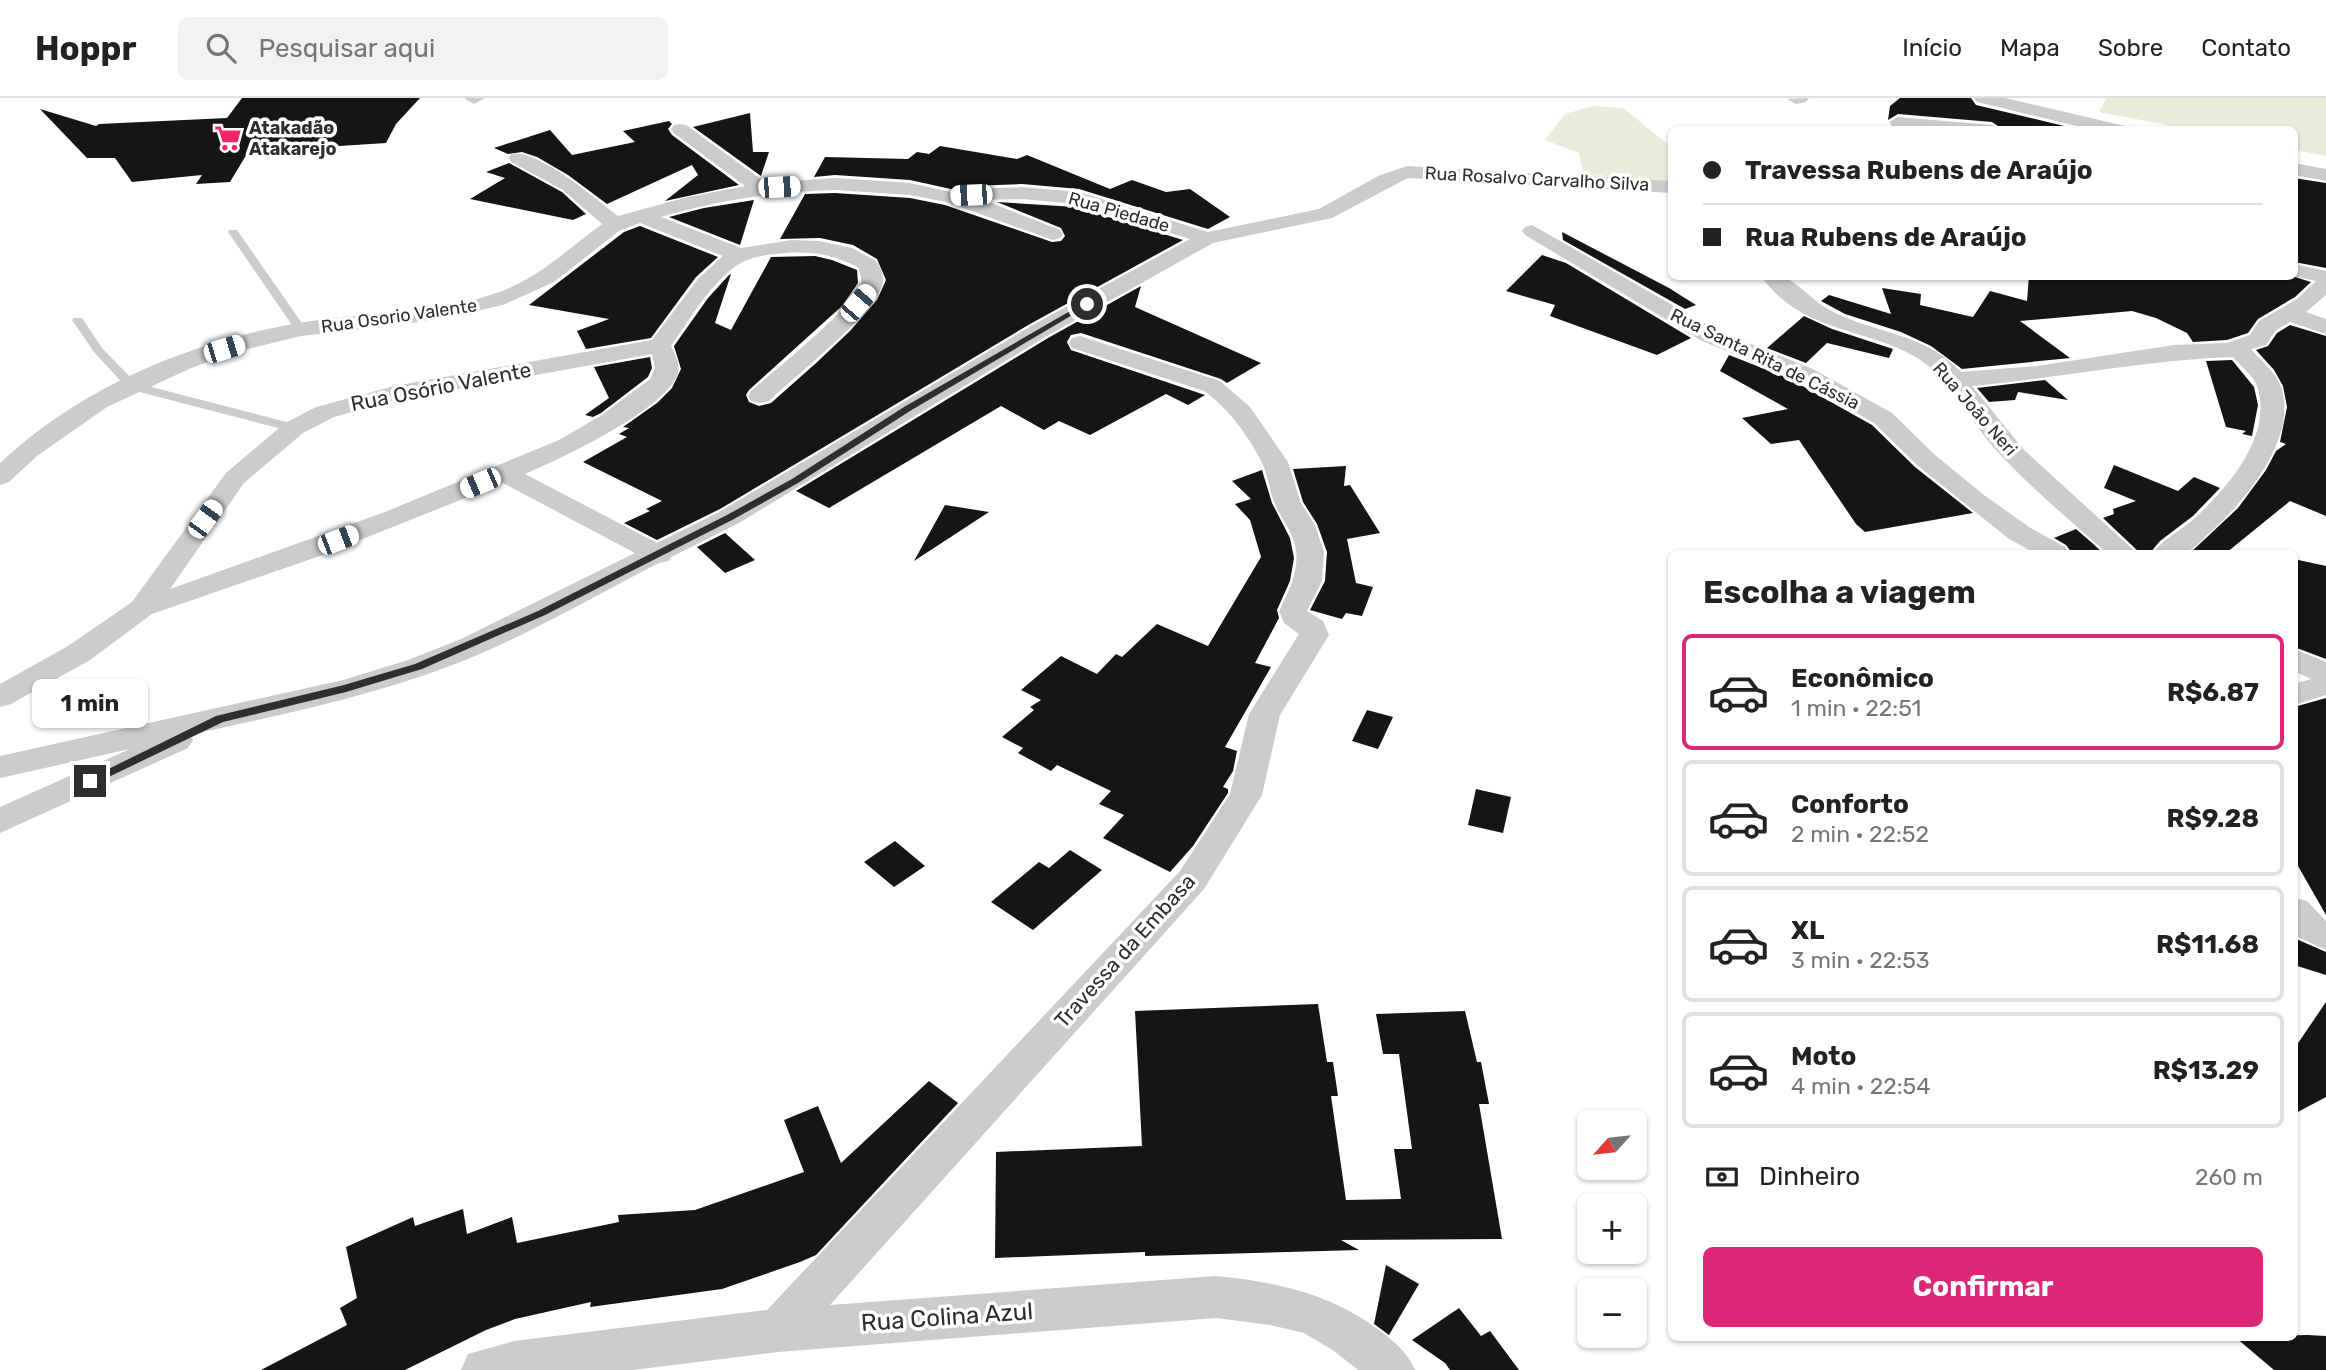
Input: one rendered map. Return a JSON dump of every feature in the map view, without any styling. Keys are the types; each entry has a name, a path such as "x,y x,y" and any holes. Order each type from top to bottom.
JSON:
{"street":[{"path":"1983,98 2104,126"},
{"path":"2067,116 2080,98"},
{"path":"2025,125 2026,116 2081,126"},
{"path":"1898,122 1945,126"},
{"path":"680,129 761,188"},
{"path":"518,158 570,186 589,205 616,224"},
{"path":"2298,170 2326,175"},
{"name":"Rua Rosalvo Carvalho Silva","path":"1207,238 1325,214 1342,207 1385,180 1407,172 1668,187"},
{"name":"Rua Osorio Valente","path":"0,477 19,455 52,430 132,386 224,349 300,329 449,311 485,304 523,291 546,279 616,224 704,197 761,188 855,186 908,189 988,207 1053,234"},
{"name":"Rua Piedade","path":"946,196 1022,193 1079,198 1207,238"},
{"path":"641,216 739,255"},
{"name":"Rua Santa Rita de Cássia","path":"1532,231 1710,336 1805,374 1883,418 1926,460 1975,501 2050,550"},
{"path":"0,767 346,689 419,667 506,630 659,555 795,481 907,409 1039,331 1207,238"},
{"path":"142,608 314,549 504,473 628,411 664,378 667,361 660,346 708,281 739,255 780,247 830,248 853,254 869,265 873,278 870,288 845,317 760,396"},
{"path":"2298,271 2326,277"},
{"name":"Rua João Neri","path":"1776,280 1807,307 1824,317 1923,352 1955,380 1987,425 2038,479 2120,550"},
{"path":"2172,550 2190,538 2254,467 2271,424 2273,402 2270,387 2258,368 2237,346 2258,340 2267,326 2305,304 2326,283"},
{"path":"2290,314 2326,327"},
{"name":"Travessa da Embasa","path":"778,1330 1192,880 1246,795 1265,714 1291,676 1300,653 1314,635 1313,628 1294,617 1293,611 1308,581 1310,552 1302,525 1288,503 1275,462 1241,412 1226,395 1212,386 1080,343"},
{"name":"Rua Osório Valente","path":"0,697 79,653 142,608 235,478 294,428 325,412 394,393 660,346"},
{"path":"1955,380 2065,370 2174,352 2239,350"},
{"path":"504,473 659,555"},
{"path":"2298,661 2326,674"},
{"path":"2298,694 2326,685"},
{"path":"0,821 220,719"},
{"path":"2298,916 2310,929 2326,936"},
{"name":"Rua Colina Azul","path":"484,1370 514,1363 778,1330 1216,1297 1273,1303 1319,1315 1362,1342 1392,1370"}],"lane":[{"path":"233,232 300,329"},
{"path":"78,320 98,350 132,386 294,428"}],"green space":[{"path":"2106,98 2326,98 2326,156 2298,151 2298,126 2172,126 2099,112"},
{"path":"1593,106 1623,108 1668,145 1668,182 1584,177 1579,153 1545,140 1565,114"}],"building":[{"name":"Atakadão Atakarejo","path":"242,98 420,98 396,124 386,143 248,152 230,182 196,184 202,175 132,182 115,158 87,158 40,109 96,126 227,118"},
{"path":"1900,98 1971,98 1976,105 2064,126 1998,126 1992,122 1898,114 1888,120 1890,106"},
{"path":"750,113 753,152 769,152 761,176 693,127"},
{"path":"669,121 672,124 668,129 672,135 739,185 665,201 698,175 692,165 607,204 568,175 537,157 522,152 508,154 494,148 550,130 572,155 635,142 623,131"},
{"path":"940,146 1017,159 1027,155 1110,189 1132,180 1166,192 1190,189 1230,217 1208,229 1079,189 1022,184 969,186 960,191 910,180 835,175 814,177 825,157 908,159 917,152 929,154"},
{"path":"509,163 562,192 586,214 573,220 470,199 505,178 486,172"},
{"path":"2298,179 2326,183 2326,268 2298,263"},
{"path":"835,193 910,198 945,205 1052,242 1061,241 1065,236 1061,228 997,202 1076,207 1183,240 1030,324 720,509 657,540 624,523 650,511 646,509 662,501 583,462 627,437 619,434 629,428 623,427 657,403 672,388 681,369 674,346 708,298 729,275 731,274 715,323 731,330 771,257 815,256 857,270 858,283 842,306 749,390 746,395 749,402 759,406 771,403 815,364 850,331 877,300 886,280 877,259 853,245 820,238 780,239 805,194"},
{"path":"754,200 740,245 669,217 704,208"},
{"path":"640,226 718,257 696,277 651,338 586,349 577,331 609,319 529,305 624,232"},
{"path":"1562,232 1696,305 1685,309 1563,240"},
{"path":"1542,255 1566,263 1691,338 1657,355 1550,316 1555,305 1506,291"},
{"path":"2298,278 2311,282 2295,297 2258,319 2248,333 2227,340 2193,342 2187,333 2156,318 2132,311 2020,321 2070,358 1962,369 1931,346 1901,332 1845,314 1821,301 1829,295 1891,314 1882,288 1921,294 1920,305 1973,317 1990,291 2027,301 2029,280 2298,280"},
{"path":"1141,286 1135,307 1261,363 1227,383 1081,333 1071,335 1067,342 1071,350 1205,395 1188,405 1166,394 1090,435 1059,421 1044,430 1001,406 829,508 796,491 1048,338"},
{"path":"1804,316 1832,329 1893,349 1889,358 1827,343 1806,363 1767,348"},
{"path":"2290,325 2326,336 2326,516 2290,501 2230,550 2193,550 2238,508 2266,470 2276,451 2286,444 2280,442 2287,407 2283,386 2274,370 2256,350 2268,346 2277,333"},
{"path":"1729,355 1790,379 1872,425 1915,467 1973,513 1865,532 1856,524 1799,440 1771,444 1742,418 1788,409 1720,371"},
{"path":"650,357 652,368 648,377 601,413 593,417 585,415 609,398 594,367"},
{"path":"2232,360 2254,387 2258,405 2252,436 2242,434 2246,431 2226,427 2206,361"},
{"path":"2045,380 2068,400 2018,392 2015,400 1989,402 1977,388"},
{"path":"2114,465 2178,491 2194,477 2220,488 2193,516 2152,550 2137,550 2103,518 2114,514 2113,509 2136,501 2104,488"},
{"path":"1346,466 1344,486 1350,485 1380,533 1347,539 1356,583 1373,587 1362,616 1346,613 1342,619 1310,610 1325,581 1327,552 1317,524 1303,502 1293,469"},
{"path":"1262,470 1272,503 1290,538 1294,558 1290,581 1277,610 1279,618 1255,663 1271,667 1225,747 1237,751 1233,771 1223,787 1228,789 1228,793 1193,846 1170,872 1103,838 1124,815 1099,804 1111,791 1057,765 1051,771 1018,753 1023,748 1002,737 1034,710 1030,707 1041,700 1021,690 1061,656 1097,674 1116,654 1122,657 1157,624 1208,646 1261,557 1250,520 1235,504 1251,499 1232,481"},
{"path":"945,505 989,512 914,561"},
{"path":"2076,529 2100,550 2070,550 2054,538"},
{"path":"725,533 755,560 725,573 697,547"},
{"path":"2298,560 2326,566 2326,659 2298,648"},
{"path":"2326,698 2326,915 2298,866 2298,706"},
{"path":"1367,710 1393,717 1378,749 1352,741"},
{"path":"1476,789 1511,797 1503,833 1468,825"},
{"path":"895,841 925,866 894,887 864,862"},
{"path":"1070,850 1102,870 1033,930 991,902 1039,862 1049,868"},
{"path":"2298,940 2326,952 2326,975 2298,966"},
{"path":"2326,1002 2326,1097 2298,1112 2298,1043"},
{"path":"1318,1004 1327,1062 1333,1062 1338,1096 1331,1096 1346,1200 1401,1199 1394,1149 1412,1149 1399,1054 1383,1054 1376,1014 1465,1011 1477,1062 1481,1062 1489,1104 1479,1104 1502,1239 1341,1240 1359,1250 1145,1256 1145,1252 995,1258 996,1152 1142,1146 1135,1011"},
{"path":"929,1081 958,1103 816,1255 800,1262 722,1289 590,1307 591,1302 515,1319 486,1330 405,1370 261,1370 347,1325 340,1308 357,1298 346,1247 413,1217 415,1226 463,1209 467,1234 512,1217 517,1243 619,1222 618,1215 695,1210 804,1172 784,1120 818,1106 841,1163"},
{"path":"1386,1265 1419,1284 1389,1335 1374,1324"},
{"path":"1459,1308 1481,1336 1490,1331 1519,1370 1450,1370 1445,1363 1412,1340"},
{"path":"2298,1335 2326,1336 2326,1370 2274,1370 2240,1341 2298,1341"}],"place":[{"name":"Atakadão Atakarejo","path":"228,138"}],"route":[{"path":"90,781 220,719 346,689 419,667 541,613 659,555 795,481 907,409 1087,304"}]}
